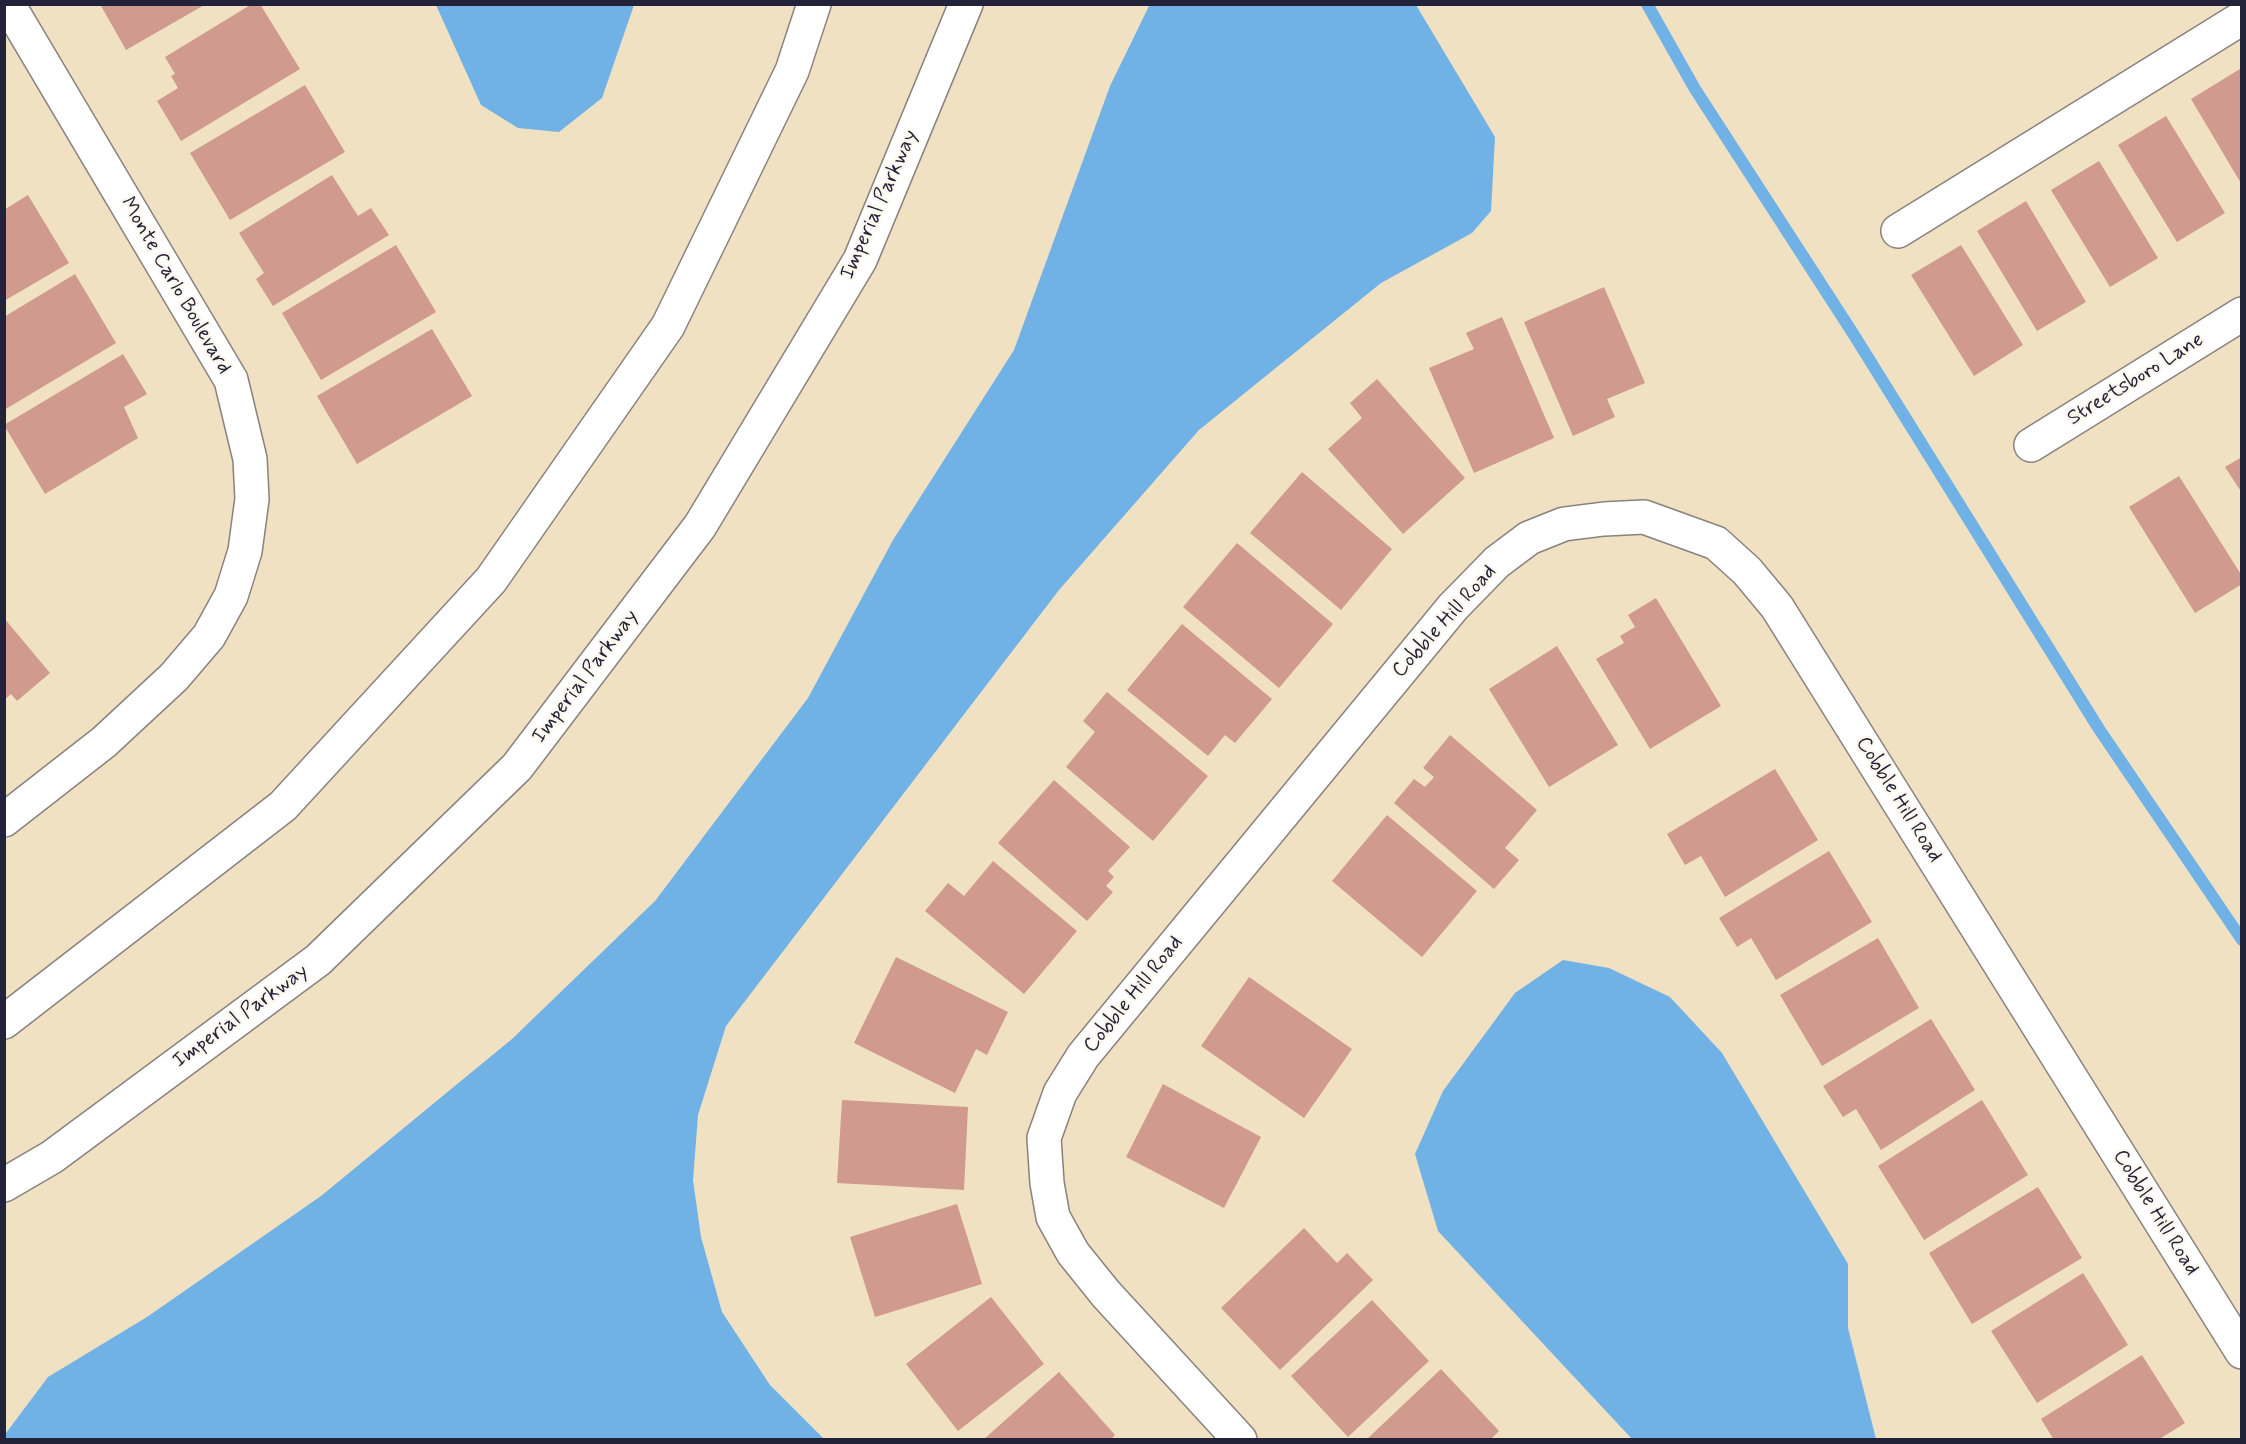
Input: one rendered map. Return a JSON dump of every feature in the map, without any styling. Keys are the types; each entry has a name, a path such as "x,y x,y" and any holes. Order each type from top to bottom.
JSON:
{"street":[{"name":"Monte Carlo Boulevard","path":"4,820 104,742 174,677 209,636 231,596 246,551 252,499 250,459 231,380 8,4"},
{"path":"4,1022 283,806 490,580 668,326 792,71 814,4"},
{"name":"Imperial Parkway","path":"4,1185 52,1157 318,960 517,767 700,526 860,260 966,4"},
{"path":"1898,231 2241,18"},
{"name":"Streetsboro Lane","path":"2031,445 2241,314"},
{"name":"Cobble Hill Road","path":"1240,1440 1106,1294 1073,1254 1053,1217 1047,1183 1044,1138 1060,1093 1083,1056 1453,607 1497,562 1529,538 1564,524 1604,519 1644,517 1716,543 1747,571 1777,607 2241,1352"}],"water":[{"path":"1150,4 1416,5 1495,137 1491,211 1472,233 1381,283 1199,430 1059,590 726,1026 698,1115 693,1180 701,1237 722,1312 770,1385 824,1439 6,1439 6,1433 48,1377 147,1317 321,1196 512,1039 655,901 808,698 893,540 1014,350 1110,86"},
{"path":"436,5 634,5 602,98 559,132 518,128 481,105"},
{"path":"1563,960 1609,968 1670,997 1722,1053 1848,1264 1848,1328 1876,1439 1632,1439 1438,1231 1415,1154 1443,1091 1515,993"}],"building":[{"path":"100,4 206,4 126,50"},
{"path":"252,4 260,4 300,69 181,141 157,101 178,88 171,76 175,74 165,57"},
{"path":"2240,69 2242,71 2242,185 2191,99"},
{"path":"305,85 345,152 230,220 190,153"},
{"path":"2166,116 2225,213 2177,242 2118,145"},
{"path":"2099,161 2158,258 2110,287 2051,190"},
{"path":"332,175 358,216 371,208 389,235 273,306 256,279 264,273 239,233"},
{"path":"28,195 69,263 4,301 4,210"},
{"path":"2026,201 2086,302 2037,331 1977,231"},
{"path":"396,245 436,312 321,380 282,313"},
{"path":"1961,245 2023,345 1974,376 1911,275"},
{"path":"75,274 116,343 4,410 4,317"},
{"path":"1604,287 1645,383 1607,399 1615,417 1573,436 1524,322"},
{"path":"1502,317 1554,438 1474,473 1429,368 1474,349 1466,333"},
{"path":"432,329 472,396 357,464 317,396"},
{"path":"123,354 147,394 124,407 138,438 45,494 4,425"},
{"path":"1377,379 1465,478 1403,534 1328,449 1362,418 1350,403"},
{"path":"2242,457 2242,493 2225,467"},
{"path":"1302,472 1392,549 1341,610 1250,533"},
{"path":"2179,476 2242,576 2242,584 2195,613 2129,507"},
{"path":"1237,543 1333,624 1279,688 1183,607"},
{"path":"1656,598 1721,706 1650,749 1596,659 1624,643 1620,636 1635,627 1628,615"},
{"path":"4,618 50,673 17,701 11,694 4,700"},
{"path":"1182,624 1272,699 1235,743 1225,735 1208,756 1127,690"},
{"path":"1557,646 1618,745 1549,787 1489,689"},
{"path":"1107,692 1208,776 1153,841 1066,767 1095,732 1083,721"},
{"path":"1450,735 1537,810 1505,848 1519,860 1494,889 1394,803 1414,779 1425,787 1434,777 1423,768"},
{"path":"1775,769 1818,840 1725,897 1701,856 1685,865 1667,834"},
{"path":"1054,780 1130,847 1108,871 1114,877 1106,886 1113,892 1087,921 998,843"},
{"path":"1387,815 1477,891 1422,957 1332,881"},
{"path":"1829,851 1872,922 1776,980 1751,938 1737,947 1719,918"},
{"path":"993,861 1077,931 1024,994 925,911 948,883 964,896"},
{"path":"1878,938 1919,1008 1822,1066 1780,995"},
{"path":"896,957 1008,1012 987,1055 976,1049 955,1093 854,1043"},
{"path":"1249,977 1352,1049 1304,1118 1201,1046"},
{"path":"1931,1019 1975,1090 1881,1150 1856,1109 1843,1117 1823,1086"},
{"path":"1163,1084 1261,1137 1224,1208 1126,1157"},
{"path":"842,1100 968,1107 964,1190 837,1183"},
{"path":"1982,1100 2028,1175 1924,1240 1878,1166"},
{"path":"2038,1187 2082,1258 1972,1324 1929,1253"},
{"path":"957,1204 982,1284 875,1317 850,1237"},
{"path":"1304,1228 1337,1263 1347,1253 1373,1280 1280,1370 1221,1308"},
{"path":"2083,1273 2128,1345 2037,1403 1991,1331"},
{"path":"991,1297 1044,1364 958,1431 906,1364"},
{"path":"1372,1300 1429,1361 1348,1437 1291,1376"},
{"path":"2142,1355 2185,1423 2158,1440 2054,1440 2041,1419"},
{"path":"1441,1369 1499,1431 1490,1440 1366,1440"},
{"path":"1059,1372 1115,1435 1110,1440 983,1440"}],"waterway":[{"path":"1647,4 1695,89 1854,335 2099,729 2242,940"}]}
